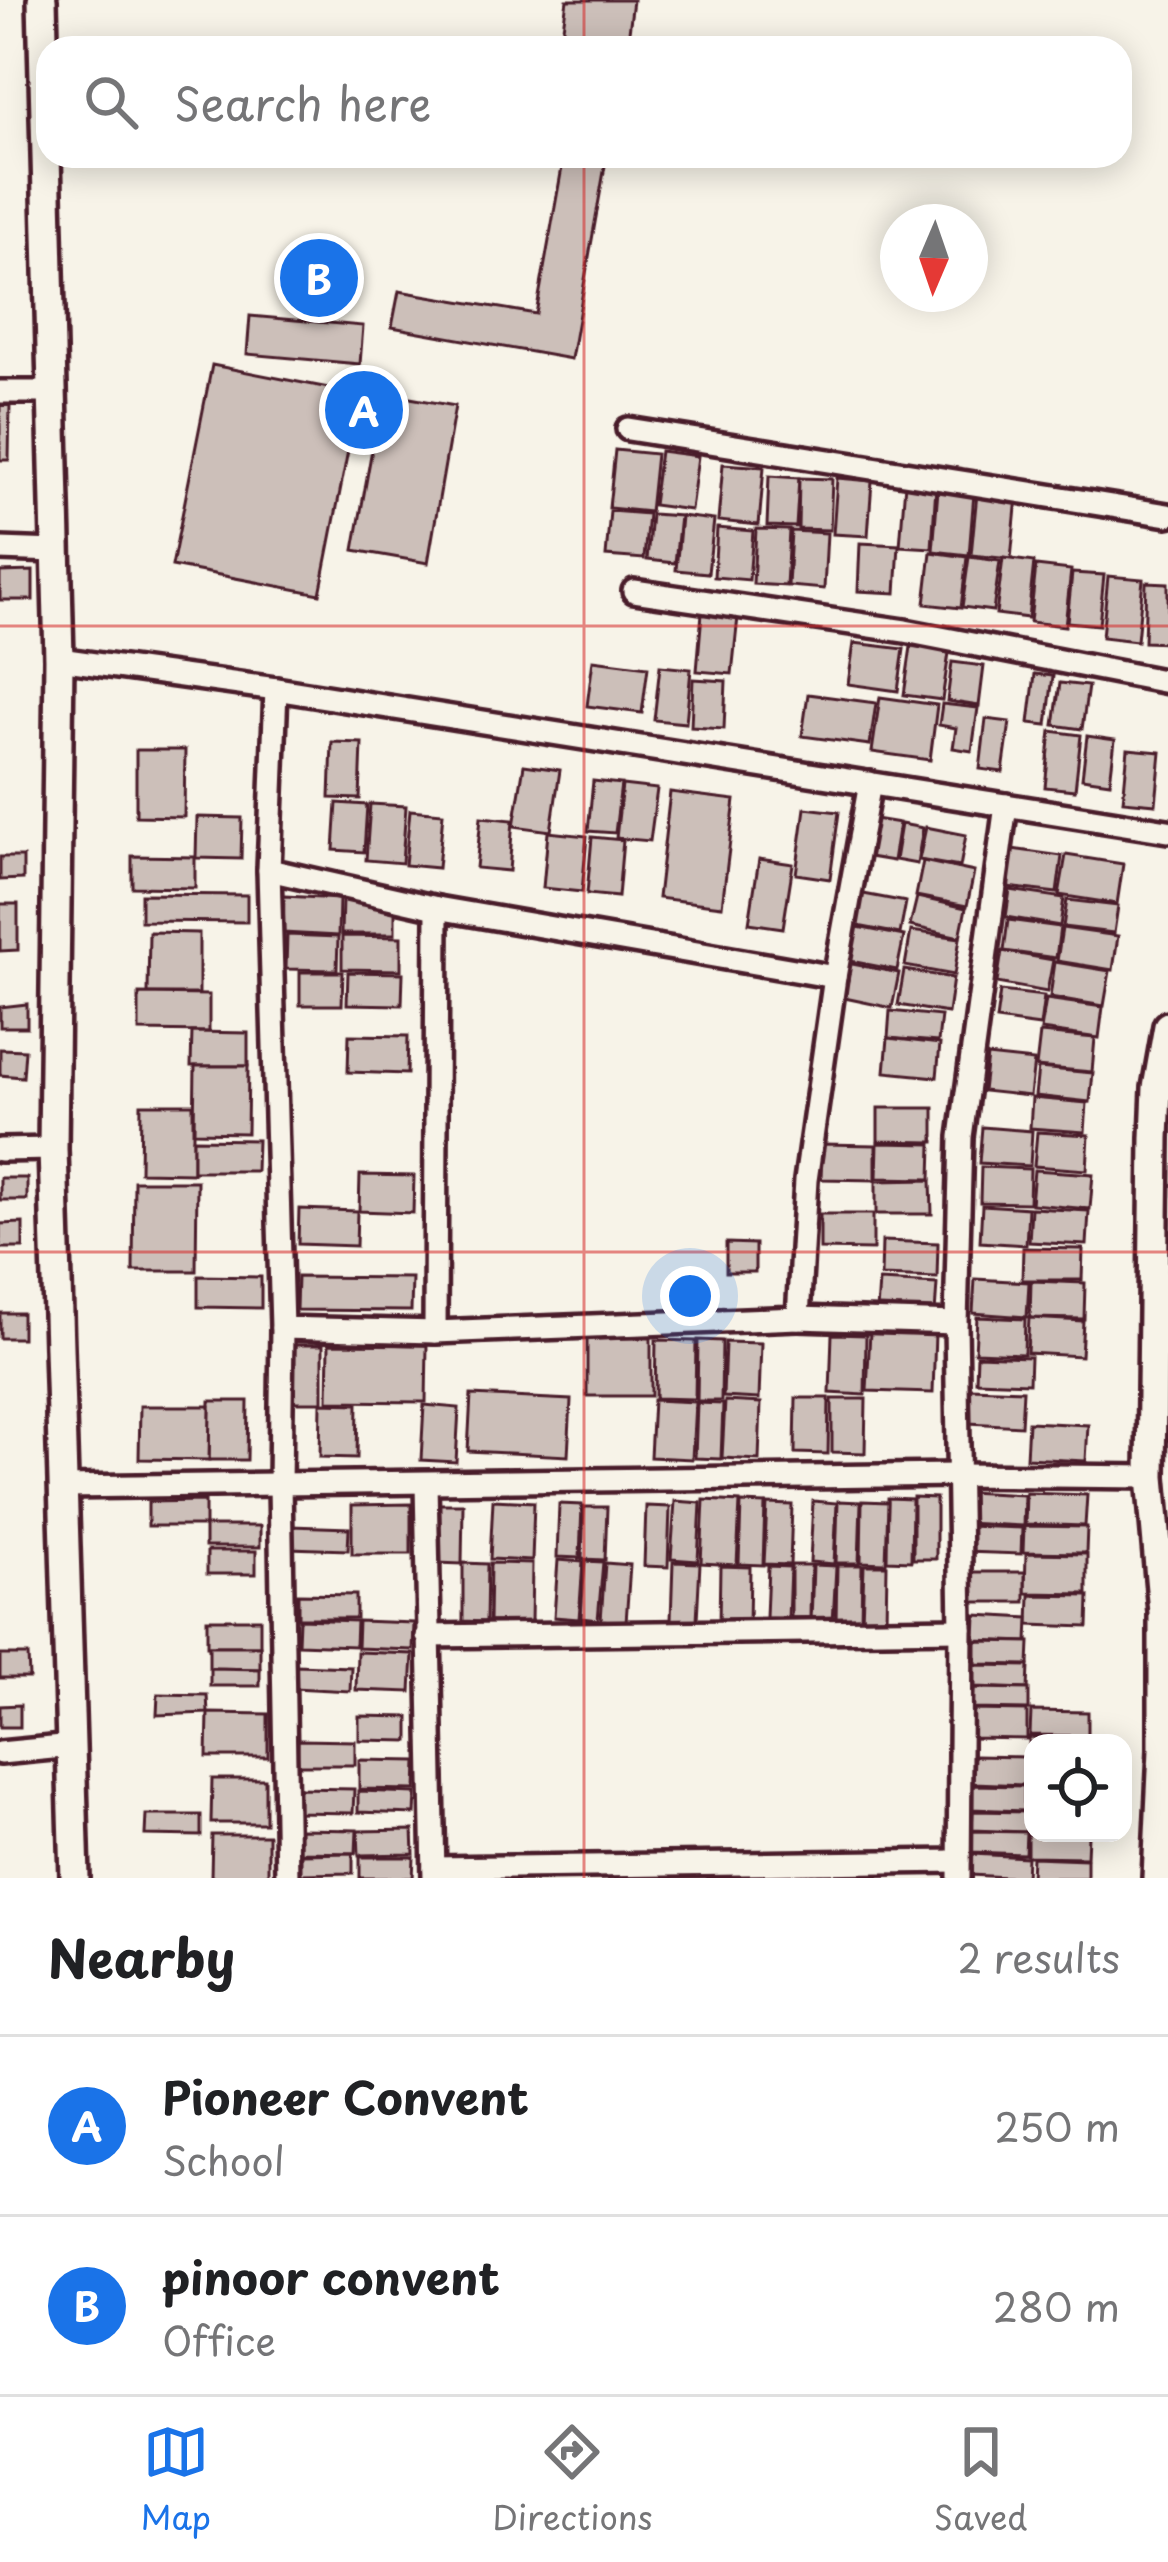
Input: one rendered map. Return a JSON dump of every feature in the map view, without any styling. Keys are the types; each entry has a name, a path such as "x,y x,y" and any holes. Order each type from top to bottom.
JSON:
{"street":[{"path":"42,0 43,36"},
{"path":"46,168 58,659 53,1149 75,1878"},
{"path":"0,392 52,392"},
{"path":"628,429 1168,514"},
{"path":"0,549 56,551"},
{"path":"634,591 905,631 1168,682"},
{"path":"58,659 276,689 1168,831"},
{"path":"276,689 269,871 282,1328 287,1878"},
{"path":"798,1318 806,1180 835,977 870,783"},
{"path":"426,1483 434,1873 959,1869 956,1323 961,1137 1006,805"},
{"path":"269,871 437,908 835,977"},
{"path":"435,1333 437,908"},
{"path":"1157,1878 1166,1750 1163,1612 1151,1477 1168,1025"},
{"path":"0,1150 53,1149"},
{"path":"282,1328 435,1333 798,1318 956,1323"},
{"path":"64,1487 957,1475 1151,1477"},
{"path":"428,1636 961,1629"},
{"path":"0,1753 73,1746"}],"building":[{"path":"567,0 633,0 628,36 562,36"},
{"path":"562,168 605,168 571,359 392,327 399,291 536,314"},
{"path":"250,316 363,326 360,364 247,354"},
{"path":"212,365 359,394 320,594 172,566"},
{"path":"382,393 455,406 428,563 354,550"},
{"path":"0,403 10,403 9,460 0,460"},
{"path":"615,450 656,454 650,512 609,508"},
{"path":"660,451 698,456 691,510 653,505"},
{"path":"723,464 764,467 759,525 718,521"},
{"path":"769,476 799,478 796,527 767,526"},
{"path":"799,478 832,479 830,530 798,529"},
{"path":"837,478 872,481 868,536 833,534"},
{"path":"905,483 936,485 932,548 900,546"},
{"path":"938,490 974,493 969,555 933,551"},
{"path":"977,493 1017,497 1011,559 971,555"},
{"path":"610,511 648,514 644,559 606,556"},
{"path":"651,514 680,516 675,563 647,560"},
{"path":"681,516 714,520 708,573 676,570"},
{"path":"717,528 753,531 749,580 714,577"},
{"path":"756,529 789,530 786,586 753,584"},
{"path":"791,531 827,533 824,589 788,586"},
{"path":"860,543 899,545 896,593 858,591"},
{"path":"931,552 967,557 961,608 925,604"},
{"path":"969,557 1000,561 993,611 962,607"},
{"path":"1003,558 1034,562 1028,618 996,614"},
{"path":"1036,566 1071,570 1065,626 1030,622"},
{"path":"33,571 33,600 0,600 0,572"},
{"path":"1072,573 1104,575 1099,625 1067,622"},
{"path":"1108,576 1143,579 1137,641 1102,637"},
{"path":"1146,582 1168,583 1168,643 1144,642"},
{"path":"702,613 738,617 732,674 697,671"},
{"path":"912,640 950,646 942,700 904,695"},
{"path":"854,643 904,649 898,691 848,684"},
{"path":"593,660 648,667 642,713 587,706"},
{"path":"952,662 984,666 979,706 947,701"},
{"path":"660,666 691,669 686,723 654,720"},
{"path":"1035,674 1053,676 1047,725 1029,723"},
{"path":"693,679 726,681 724,729 691,727"},
{"path":"1060,683 1088,686 1082,729 1054,725"},
{"path":"808,694 876,703 870,745 802,736"},
{"path":"880,697 937,705 930,760 872,752"},
{"path":"942,704 978,708 972,751 953,748 956,728 939,725"},
{"path":"986,719 1010,722 1003,772 980,769"},
{"path":"1051,731 1081,735 1075,790 1045,787"},
{"path":"1087,736 1115,740 1110,782 1082,778"},
{"path":"332,742 362,743 360,799 330,798"},
{"path":"1128,749 1161,752 1156,804 1123,801"},
{"path":"136,750 185,750 184,817 136,816"},
{"path":"524,765 560,770 551,831 514,826"},
{"path":"593,781 621,784 615,833 588,831"},
{"path":"622,785 657,789 650,841 616,838"},
{"path":"670,792 735,800 722,906 658,898"},
{"path":"337,803 367,805 364,852 334,850"},
{"path":"370,804 406,806 402,863 366,860"},
{"path":"805,808 839,812 830,879 796,874"},
{"path":"410,810 443,813 438,868 405,865"},
{"path":"197,817 242,818 241,859 196,858"},
{"path":"481,817 513,820 509,871 476,868"},
{"path":"875,819 899,823 893,861 869,857"},
{"path":"901,824 923,828 917,864 895,860"},
{"path":"926,827 966,835 960,867 919,860"},
{"path":"548,832 587,836 582,892 543,888"},
{"path":"592,837 623,840 618,897 587,894"},
{"path":"1012,849 1062,856 1057,893 1007,887"},
{"path":"1066,855 1123,864 1117,904 1059,895"},
{"path":"132,856 195,857 195,888 132,887"},
{"path":"0,857 23,857 23,879 0,880"},
{"path":"759,859 793,864 783,928 749,923"},
{"path":"923,861 974,872 967,906 916,896"},
{"path":"1010,890 1064,898 1060,926 1006,917"},
{"path":"853,892 906,902 900,934 847,924"},
{"path":"141,894 247,895 247,922 141,921"},
{"path":"284,896 339,899 338,936 283,933"},
{"path":"917,897 966,908 960,937 910,926"},
{"path":"342,899 395,899 395,934 341,934"},
{"path":"1067,900 1118,906 1114,933 1063,927"},
{"path":"0,904 18,904 18,950 0,951"},
{"path":"1008,920 1060,927 1056,958 1004,951"},
{"path":"852,926 904,936 897,970 845,960"},
{"path":"1062,928 1118,936 1113,970 1057,961"},
{"path":"911,931 960,938 954,975 905,966"},
{"path":"149,932 199,933 199,994 148,994"},
{"path":"287,935 338,937 337,970 286,969"},
{"path":"342,936 401,937 401,970 342,969"},
{"path":"1002,951 1053,960 1047,992 997,983"},
{"path":"1055,962 1110,971 1104,1006 1050,997"},
{"path":"847,963 899,973 892,1008 840,997"},
{"path":"904,970 953,978 948,1013 898,1005"},
{"path":"300,972 343,972 342,1005 300,1005"},
{"path":"348,972 403,973 402,1005 347,1004"},
{"path":"1000,991 1044,996 1040,1026 996,1020"},
{"path":"139,994 209,995 209,1032 139,1031"},
{"path":"1046,999 1103,1007 1099,1038 1041,1030"},
{"path":"27,1004 27,1027 0,1027 0,1007"},
{"path":"890,1011 941,1016 938,1042 888,1038"},
{"path":"192,1032 248,1033 248,1066 191,1066"},
{"path":"1040,1033 1095,1038 1092,1072 1036,1067"},
{"path":"349,1035 408,1036 407,1074 348,1072"},
{"path":"888,1038 940,1044 937,1077 885,1072"},
{"path":"0,1049 25,1050 23,1077 0,1075"},
{"path":"987,1056 1034,1061 1030,1096 983,1091"},
{"path":"195,1066 248,1066 247,1133 194,1132"},
{"path":"1038,1068 1093,1073 1090,1102 1035,1096"},
{"path":"1032,1098 1087,1103 1085,1132 1030,1128"},
{"path":"141,1104 193,1104 193,1173 140,1172"},
{"path":"878,1108 934,1108 934,1142 878,1141"},
{"path":"982,1127 1032,1131 1030,1166 979,1163"},
{"path":"1037,1132 1089,1135 1087,1170 1034,1166"},
{"path":"193,1139 257,1140 256,1171 193,1171"},
{"path":"878,1143 932,1144 931,1179 877,1178"},
{"path":"822,1144 876,1145 876,1180 821,1179"},
{"path":"981,1167 1030,1169 1029,1203 980,1202"},
{"path":"1034,1170 1093,1174 1090,1209 1031,1204"},
{"path":"360,1175 414,1176 413,1213 359,1211"},
{"path":"0,1178 27,1178 27,1200 0,1200"},
{"path":"931,1180 932,1214 876,1214 876,1181"},
{"path":"134,1181 197,1181 196,1271 133,1271"},
{"path":"982,1205 1028,1208 1026,1245 980,1242"},
{"path":"1031,1208 1089,1211 1087,1245 1029,1242"},
{"path":"299,1209 357,1211 356,1246 298,1244"},
{"path":"820,1214 873,1214 873,1250 820,1249"},
{"path":"23,1223 23,1248 0,1248 0,1224"},
{"path":"882,1241 938,1243 937,1278 881,1276"},
{"path":"726,1243 755,1244 755,1272 726,1272"},
{"path":"1023,1248 1083,1249 1082,1280 1022,1280"},
{"path":"198,1276 261,1277 261,1308 198,1307"},
{"path":"297,1277 412,1278 411,1311 296,1310"},
{"path":"975,1279 1029,1282 1027,1317 973,1313"},
{"path":"879,1281 937,1284 935,1313 877,1311"},
{"path":"1031,1281 1085,1283 1084,1319 1030,1318"},
{"path":"0,1313 22,1313 22,1338 0,1338"},
{"path":"977,1317 1025,1319 1024,1354 975,1352"},
{"path":"1029,1318 1083,1321 1081,1356 1027,1353"},
{"path":"870,1331 935,1333 933,1393 867,1391"},
{"path":"832,1334 866,1335 865,1395 830,1393"},
{"path":"587,1338 651,1338 651,1396 587,1396"},
{"path":"656,1340 696,1341 695,1399 655,1398"},
{"path":"698,1340 722,1341 721,1401 697,1401"},
{"path":"725,1342 761,1343 759,1399 723,1397"},
{"path":"329,1344 427,1345 426,1402 328,1401"},
{"path":"289,1345 323,1345 323,1402 289,1402"},
{"path":"977,1355 1030,1357 1029,1383 976,1381"},
{"path":"970,1388 1023,1390 1021,1426 969,1423"},
{"path":"471,1395 571,1400 568,1456 468,1451"},
{"path":"796,1398 829,1398 828,1454 795,1453"},
{"path":"832,1399 866,1399 865,1453 832,1452"},
{"path":"653,1400 695,1402 692,1459 650,1457"},
{"path":"210,1401 248,1401 247,1460 209,1460"},
{"path":"725,1401 761,1403 759,1460 722,1458"},
{"path":"321,1403 358,1404 357,1458 320,1457"},
{"path":"697,1403 723,1404 721,1459 695,1458"},
{"path":"424,1405 459,1408 456,1462 421,1460"},
{"path":"140,1406 210,1406 209,1460 139,1459"},
{"path":"1028,1422 1088,1425 1086,1461 1026,1458"},
{"path":"966,1492 1024,1495 1023,1526 965,1523"},
{"path":"1026,1493 1087,1495 1085,1526 1025,1524"},
{"path":"913,1497 936,1498 936,1559 913,1559"},
{"path":"888,1498 912,1499 911,1561 887,1560"},
{"path":"493,1500 534,1502 532,1561 490,1559"},
{"path":"704,1500 740,1502 737,1565 701,1563"},
{"path":"205,1501 205,1526 148,1526 148,1502"},
{"path":"675,1501 701,1503 698,1561 671,1559"},
{"path":"813,1501 837,1503 834,1564 810,1562"},
{"path":"838,1501 861,1502 859,1563 836,1563"},
{"path":"862,1501 888,1502 886,1563 861,1562"},
{"path":"741,1503 765,1504 763,1565 739,1564"},
{"path":"411,1504 411,1554 352,1554 352,1505"},
{"path":"437,1504 463,1504 462,1564 437,1563"},
{"path":"559,1504 582,1505 580,1558 557,1557"},
{"path":"767,1504 792,1505 790,1565 764,1564"},
{"path":"646,1506 670,1507 668,1567 644,1566"},
{"path":"584,1507 607,1507 605,1560 582,1559"},
{"path":"205,1526 260,1526 260,1547 205,1547"},
{"path":"290,1526 349,1528 348,1550 289,1548"},
{"path":"965,1526 1022,1528 1021,1554 965,1552"},
{"path":"1024,1526 1087,1527 1086,1553 1023,1552"},
{"path":"207,1551 256,1551 256,1574 207,1574"},
{"path":"1026,1553 1087,1554 1087,1594 1025,1593"},
{"path":"558,1560 583,1562 579,1619 554,1617"},
{"path":"585,1561 603,1562 598,1620 581,1618"},
{"path":"673,1562 700,1563 697,1620 671,1620"},
{"path":"463,1563 487,1564 486,1622 463,1621"},
{"path":"490,1563 532,1564 531,1623 489,1622"},
{"path":"605,1563 630,1565 626,1622 601,1620"},
{"path":"791,1565 811,1565 810,1618 791,1618"},
{"path":"813,1565 836,1566 833,1623 811,1622"},
{"path":"837,1565 862,1565 861,1623 836,1623"},
{"path":"864,1565 887,1565 886,1622 862,1622"},
{"path":"720,1566 750,1567 749,1626 719,1625"},
{"path":"768,1566 790,1567 788,1619 766,1618"},
{"path":"967,1572 1025,1572 1025,1602 967,1602"},
{"path":"298,1594 356,1595 356,1618 298,1618"},
{"path":"1030,1595 1089,1596 1088,1627 1029,1625"},
{"path":"976,1615 1029,1618 1028,1642 975,1640"},
{"path":"207,1619 260,1619 260,1646 207,1646"},
{"path":"299,1619 356,1621 355,1646 298,1644"},
{"path":"358,1621 414,1623 413,1650 357,1648"},
{"path":"976,1641 1030,1642 1029,1665 976,1664"},
{"path":"209,1646 260,1646 260,1669 209,1668"},
{"path":"357,1652 413,1654 411,1692 356,1690"},
{"path":"0,1655 28,1655 29,1678 0,1678"},
{"path":"295,1665 351,1667 350,1691 294,1688"},
{"path":"975,1665 1029,1666 1028,1689 975,1687"},
{"path":"210,1668 260,1669 260,1686 210,1686"},
{"path":"974,1688 1029,1689 1029,1710 973,1709"},
{"path":"158,1694 207,1695 208,1713 157,1715"},
{"path":"20,1705 20,1727 0,1727 0,1706"},
{"path":"972,1710 1027,1711 1024,1739 971,1738"},
{"path":"1031,1711 1088,1712 1088,1734 1030,1734"},
{"path":"208,1713 268,1714 268,1757 207,1757"},
{"path":"359,1716 409,1717 409,1741 359,1740"},
{"path":"298,1740 355,1741 355,1765 297,1765"},
{"path":"974,1756 1024,1757 1024,1785 973,1783"},
{"path":"359,1760 417,1761 416,1790 359,1789"},
{"path":"212,1779 265,1779 265,1823 211,1823"},
{"path":"972,1785 1024,1786 1024,1811 971,1809"},
{"path":"295,1788 354,1789 353,1813 295,1812"},
{"path":"358,1791 416,1793 415,1814 358,1812"},
{"path":"973,1811 1024,1812 1024,1832 972,1830"},
{"path":"146,1815 201,1815 201,1836 145,1835"},
{"path":"300,1829 357,1830 356,1853 300,1852"},
{"path":"413,1830 414,1854 359,1855 358,1831"},
{"path":"972,1831 1024,1832 1025,1854 971,1852"},
{"path":"212,1835 268,1835 268,1877 211,1877"},
{"path":"1027,1842 1088,1842 1087,1857 1027,1856"},
{"path":"353,1853 353,1873 301,1874 301,1854"},
{"path":"972,1854 1027,1857 1026,1878 971,1875"},
{"path":"360,1857 414,1857 413,1878 360,1878"},
{"path":"1032,1857 1087,1859 1087,1878 1031,1878"}],"place":[{"name":"pinoor convent","path":"319,278"},
{"name":"Pioneer Convent","path":"364,410"}]}
